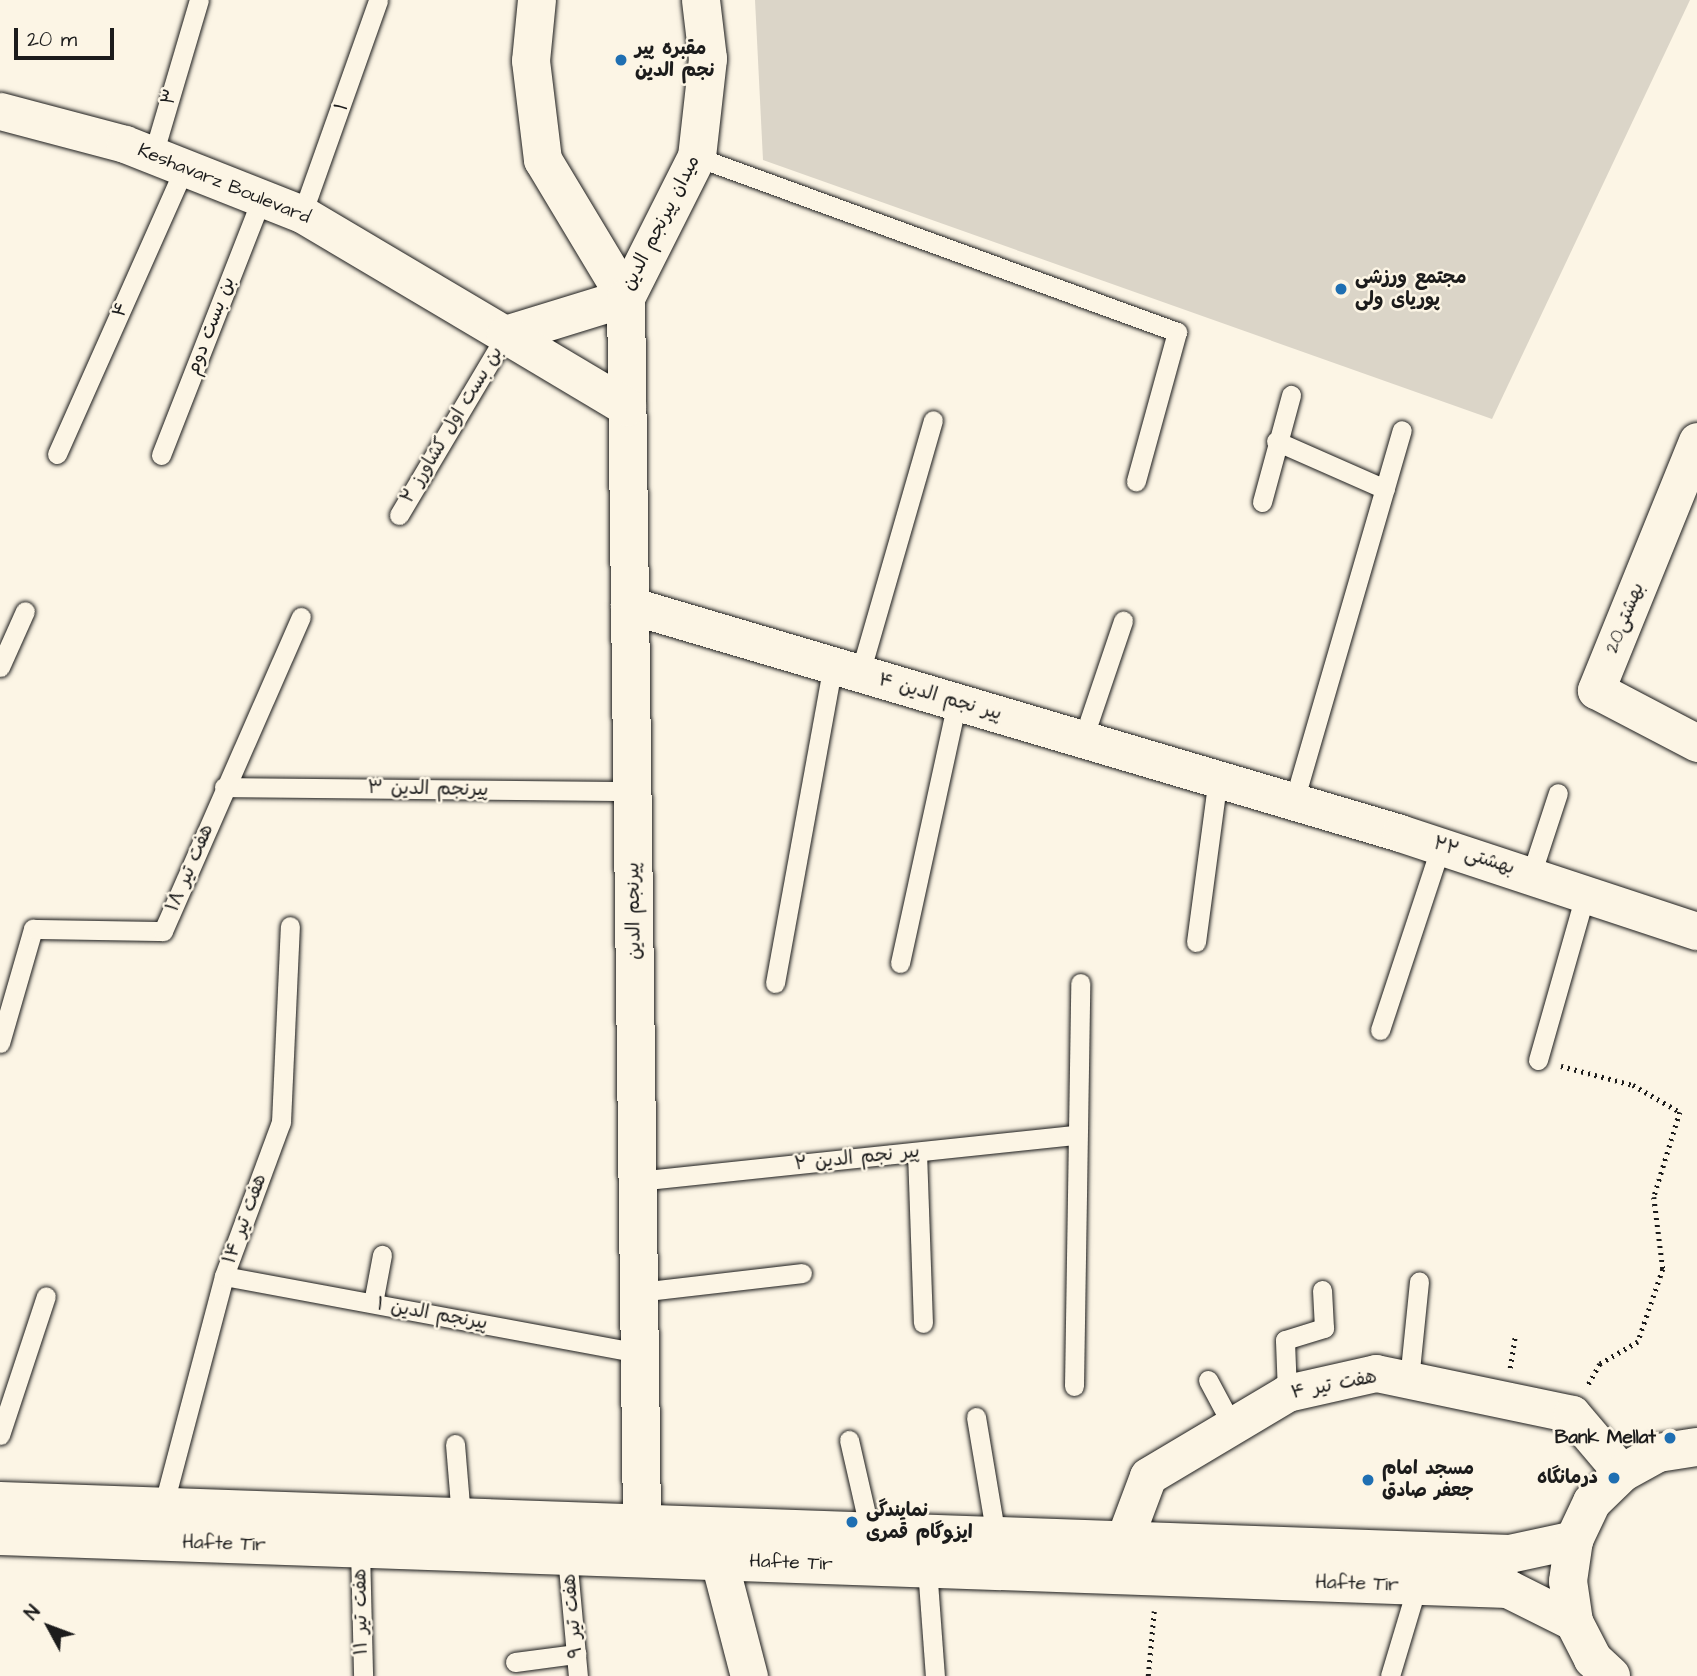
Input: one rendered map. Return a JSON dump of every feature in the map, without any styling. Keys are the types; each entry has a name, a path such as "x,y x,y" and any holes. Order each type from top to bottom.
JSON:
{"main road":[{"name":"میدان پیرنجم الدین","path":"537,0 531,61 542,160 626,298"},
{"name":"میدان پیرنجم الدین","path":"626,298 697,157 709,59 701,0"},
{"path":"506,335 626,298"},
{"name":"پیرنجم الدین","path":"626,298 642,1541"},
{"path":"506,335 627,407"},
{"path":"1611,1676 1593,1659 1574,1622 1567,1581 1574,1540 1592,1503 1622,1473 1658,1453 1697,1447"},
{"name":"Hafte Tir","path":"0,1501 461,1517 642,1541 719,1561 1508,1589 1574,1622"},
{"name":"Hafte Tir","path":"0,1536 567,1556 642,1541 870,1532 1510,1554 1574,1540"}],"street":[{"name":"Keshavarz Boulevard","path":"0,111 169,161 302,214 506,335"},
{"name":"بهشتی20","path":"1697,441 1596,690 1697,743"},
{"name":"پیر نجم الدین ۴","path":"629,605 1234,783"},
{"name":"بهشتی ۲۲","path":"1234,783 1586,892 1697,931"},
{"name":"هفت تیر ۴","path":"1124,1541 1148,1476 1287,1393 1376,1373 1572,1414"},
{"path":"1572,1414 1622,1473"},
{"path":"719,1561 748,1676"}],"lane":[{"name":"۳","path":"169,161 199,0"},
{"name":"۱","path":"302,214 378,0"},
{"path":"697,157 1177,332 1136,481"},
{"name":"۴","path":"57,454 169,161"},
{"name":"بن بست دوم","path":"161,455 262,198"},
{"name":"بن بست اول کشاورز ۲","path":"399,515 506,335"},
{"path":"1262,502 1276,441 1291,395"},
{"path":"775,983 847,669 933,420"},
{"path":"1294,801 1402,430"},
{"path":"1276,441 1385,489"},
{"path":"0,667 25,611"},
{"name":"هفت تیر ۱۸","path":"0,1043 33,929 163,931 301,617"},
{"path":"1083,738 1123,621"},
{"path":"900,963 957,702"},
{"path":"1196,942 1234,783"},
{"name":"پیرنجم الدین ۳","path":"224,787 632,791"},
{"path":"1531,875 1558,793"},
{"path":"1380,1030 1441,846"},
{"path":"1538,1060 1586,892"},
{"name":"هفت تیر ۱۴","path":"163,1507 224,1276 281,1122 290,926"},
{"path":"1074,1386 1080,983"},
{"name":"پیر نجم الدین ۲","path":"637,1181 1077,1135"},
{"path":"918,1152 922,1323"},
{"path":"373,1303 382,1255"},
{"path":"639,1292 802,1273"},
{"name":"پیرنجم الدین ۱","path":"224,1276 640,1353"},
{"path":"1409,1380 1419,1282"},
{"path":"1287,1393 1285,1340 1324,1328 1322,1290"},
{"path":"0,1435 46,1296"},
{"path":"1209,1380 1232,1425"},
{"path":"976,1417 996,1536"},
{"path":"849,1440 870,1532"},
{"path":"455,1444 461,1517"},
{"name":"هفت تیر ۱۱","path":"360,1549 362,1676"},
{"name":"هفت تیر ۹","path":"567,1556 579,1676"},
{"path":"927,1568 934,1676"},
{"path":"1390,1676 1417,1586"},
{"path":"515,1662 576,1654"}],"path":[{"path":"1538,1060 1633,1085 1680,1112 1654,1197 1662,1269 1638,1342 1600,1364 1572,1414"},
{"path":"1148,1676 1157,1576"}],"shaded area":[{"name":"مجتمع ورزشی پوریای ولی","path":"755,0 1690,0 1492,419 763,160"}],"place":[{"name":"مقبره پیر نجم الدین","path":"621,60"},
{"name":"مجتمع ورزشی پوریای ولی","path":"1341,289"},
{"name":"Bank Mellat","path":"1670,1438"},
{"name":"درمانگاه","path":"1614,1478"},
{"name":"مسجد امام جعفر صادق","path":"1368,1480"},
{"name":"نمایندگی ایزوگام قمری","path":"852,1522"}]}
